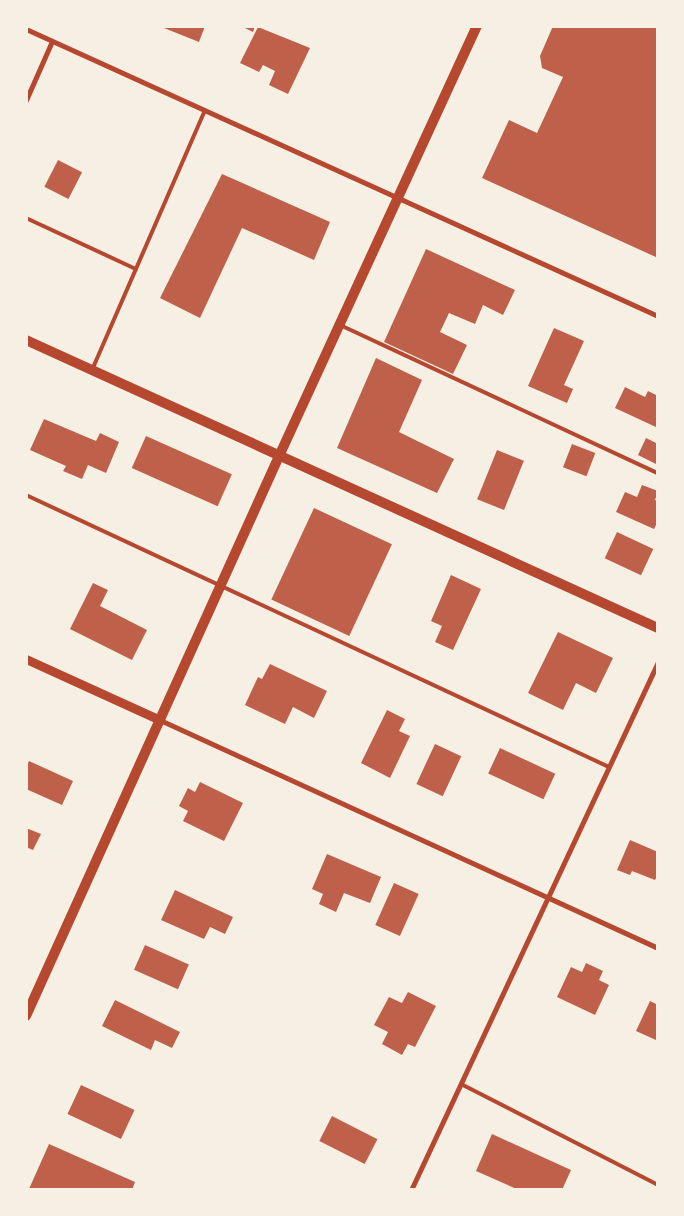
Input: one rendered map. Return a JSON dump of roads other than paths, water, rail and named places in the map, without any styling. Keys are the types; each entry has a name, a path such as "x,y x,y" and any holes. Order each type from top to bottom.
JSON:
{"main road":[{"path":"26,1016 280,454 478,26"},
{"path":"26,340 280,454 658,628"}],"street":[{"path":"26,29 400,197 658,316"},
{"path":"26,100 52,41"},
{"path":"26,659 658,948"},
{"path":"411,1190 658,662"}],"lane":[{"path":"92,370 205,110"},
{"path":"26,218 136,269"},
{"path":"340,325 658,473"},
{"path":"26,495 609,767"},
{"path":"460,1084 658,1185"}]}
